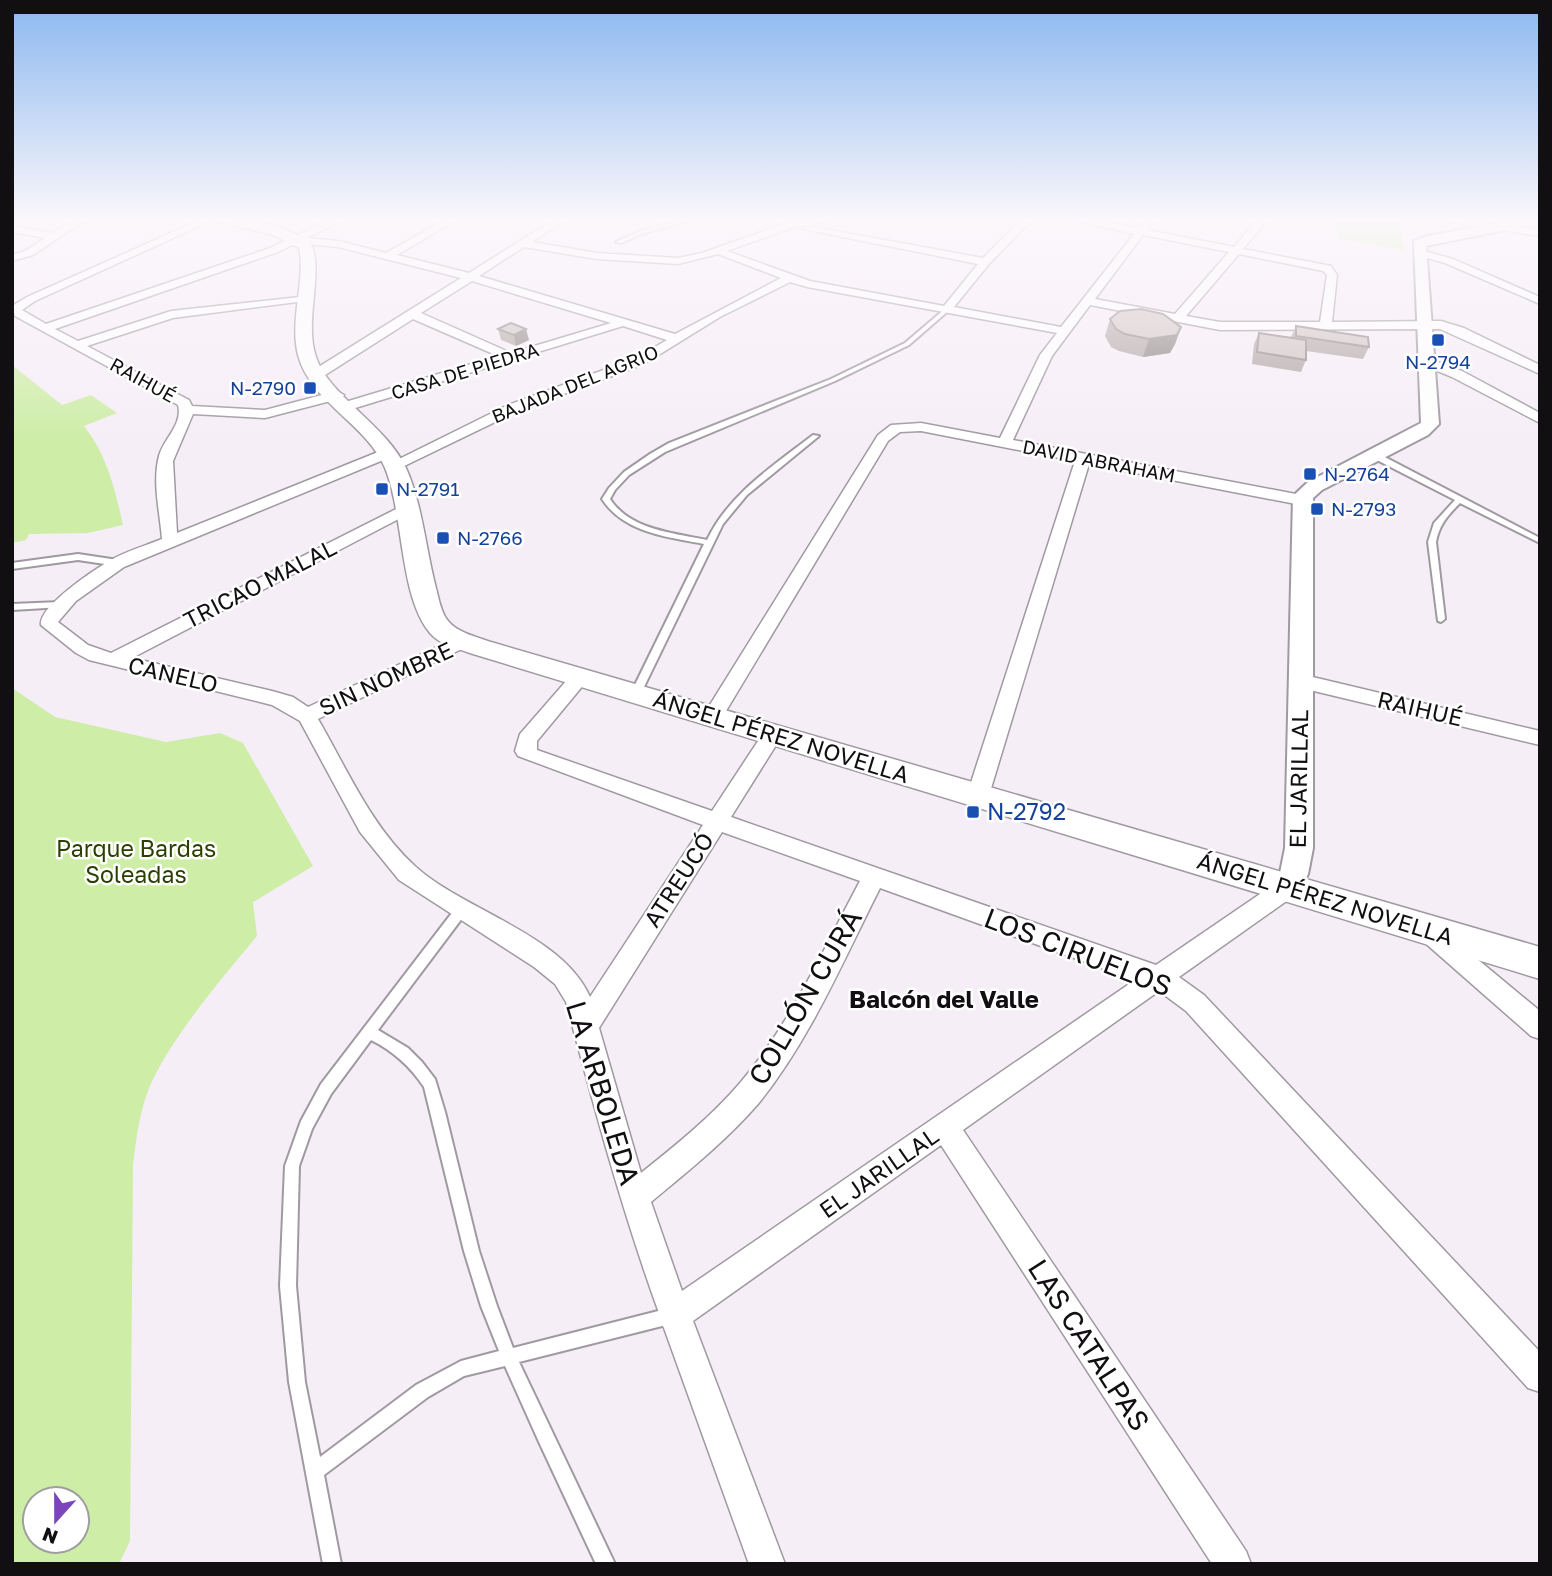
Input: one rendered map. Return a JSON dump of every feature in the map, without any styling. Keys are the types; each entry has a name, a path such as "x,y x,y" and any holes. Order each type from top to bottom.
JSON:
{"main road":[{"name":"ÁNGEL PÉREZ NOVELLA","path":"305,293 307,357 317,374 375,434 392,459 409,508 431,617 439,627 464,641 1540,963"}],"street":[{"name":"RAIHUÉ","path":"48,293 18,306 16,309 19,314 175,396 187,410 166,461 170,541"},
{"path":"46,328 150,293"},
{"path":"317,374 446,293"},
{"path":"522,293 678,339"},
{"name":"BAJADA DEL AGRIO","path":"55,612 118,563 640,361 761,293"},
{"path":"850,293 1064,331"},
{"path":"946,310 960,293"},
{"path":"1005,443 1040,365 1093,293"},
{"path":"1178,318 1200,293"},
{"path":"1326,325 1328,293"},
{"path":"1301,500 1310,489 1430,424 1421,293"},
{"path":"1521,293 1540,301"},
{"path":"79,345 171,315 305,298"},
{"path":"1087,301 1230,326 1423,324 1460,331 1540,370"},
{"path":"412,314 510,357"},
{"name":"CASA DE PIEDRA","path":"187,410 265,414 342,401 510,357 622,323"},
{"path":"1427,362 1457,373 1540,419"},
{"name":"DAVID ABRAHAM","path":"713,716 883,438 896,428 913,426 1301,500"},
{"path":"978,795 1083,458"},
{"name":"EL JARILLAL","path":"673,1316 1287,888 1294,874 1299,848 1301,500"},
{"name":"TRICAO MALAL","path":"111,661 409,508"},
{"name":"CANELO","path":"55,612 54,631 82,649 111,661 272,698 286,702 307,716"},
{"name":"SIN NOMBRE","path":"307,716 464,641"},
{"name":"LOS CIRUELOS","path":"581,677 533,732 525,745 525,751 539,759 1161,978 1195,1003 1540,1376"},
{"name":"RAIHUÉ","path":"1300,681 1540,738"},
{"name":"LA ARBOLEDA","path":"307,716 368,826 407,873 430,890 520,943 564,976 578,998 616,1138 673,1316 760,1559"},
{"name":"ATREUCÓ","path":"586,1025 773,734"},
{"name":"COLLÓN CURÁ","path":"635,1196 718,1128 752,1090 799,1016 874,877"},
{"path":"1423,927 1540,1027"},
{"name":"LAS CATALPAS","path":"944,1127 1233,1564"}],"lane":[{"path":"709,543 627,521 610,509 606,499 613,485 629,470 672,445 833,380 907,344 946,310"},
{"path":"636,694 719,523 744,493 815,436"},
{"path":"1374,455 1540,541"},
{"path":"1441,619 1433,530 1440,518 1459,500"},
{"path":"12,566 78,557 118,563"},
{"path":"12,607 55,612"},
{"path":"332,1564 297,1382 288,1286 292,1166 306,1126 326,1090 462,909"},
{"path":"368,1032 391,1042 416,1061 429,1084 440,1118 471,1252 509,1357 606,1564"},
{"path":"314,1472 422,1391 461,1369 673,1316"}],"green space":[{"path":"12,365 62,405 91,395 117,413 84,426 104,461 123,525 88,533 29,534 26,540 12,543"},
{"name":"Parque Bardas Soleadas","path":"12,688 55,717 166,742 220,733 243,743 313,866 253,902 257,936 168,1052 142,1109 133,1165 130,1541 119,1564 12,1564"}],"building":[{"path":"1141,309 1163,314 1181,327 1177,335 1149,339 1125,334 1116,329 1110,319 1120,311"},
{"path":"511,323 526,329 514,335 498,329"},
{"path":"1296,326 1368,337 1369,347 1296,336"},
{"path":"1259,333 1306,340 1306,360 1257,352"}],"place":[{"name":"N-2794","path":"1438,340"},
{"name":"N-2790","path":"310,388"},
{"name":"N-2764","path":"1310,474"},
{"name":"N-2791","path":"382,489"},
{"name":"N-2793","path":"1317,509"},
{"name":"N-2766","path":"443,538"},
{"name":"N-2792","path":"973,812"}],"district":[{"name":"Balcón del Valle","path":"944,1000"}]}
